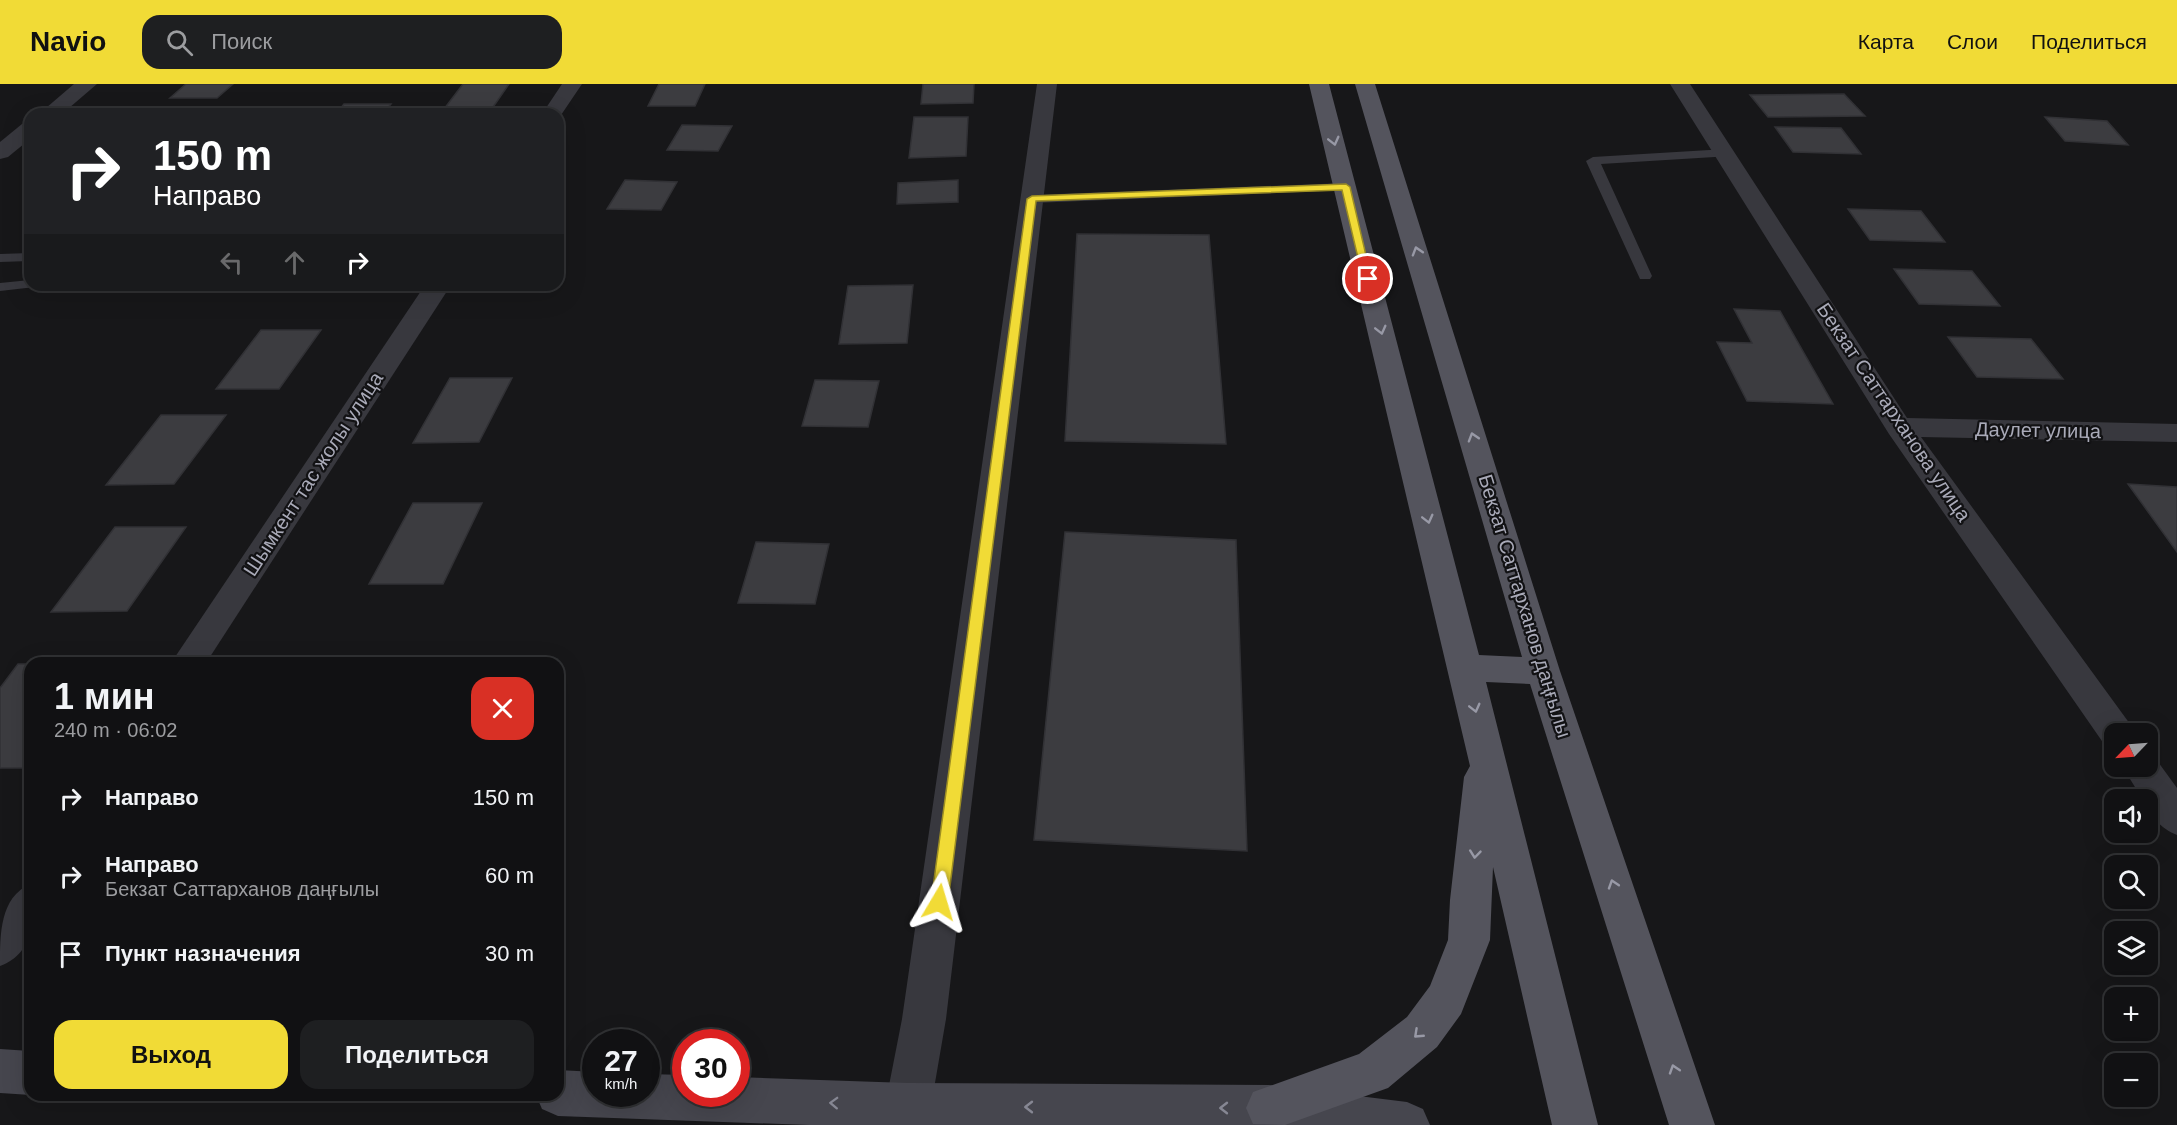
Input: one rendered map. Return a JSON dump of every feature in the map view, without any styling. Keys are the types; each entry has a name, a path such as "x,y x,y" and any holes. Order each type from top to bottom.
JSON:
{"main road":[{"path":"1319,84 1465,668 1575,1125"},
{"name":"Бекзат Саттарханов даңғылы","path":"1365,84 1544,671 1692,1125"},
{"path":"1465,668 1544,671"},
{"path":"1269,1108 1372,1072 1422,1032 1446,999 1469,940 1470,900 1486,754"}],"street":[{"path":"57,108 87,84"},
{"path":"556,108 572,84"},
{"path":"908,1106 924,1019 1047,84"},
{"name":"Бекзат Саттарханова улица","path":"1680,84 1899,427 2109,723"},
{"path":"0,152 24,134"},
{"name":"Шымкент тас жолы улица","path":"192,657 434,291"},
{"name":"Даулет улица","path":"1899,427 2177,433"},
{"path":"2148,777 2177,819"},
{"path":"0,947 24,911"},
{"path":"0,1071 24,1073"},
{"path":"564,1093 908,1106 1269,1108 1407,1125"}],"lane":[{"path":"1645,276 1593,161 1726,153"},
{"path":"1032,199 1346,187"},
{"path":"0,258 24,256"},
{"path":"0,287 24,285"}],"building":[{"path":"186,84 233,84 217,98 170,98"},
{"path":"463,84 509,84 492,108 445,108"},
{"path":"659,84 705,84 695,106 648,106"},
{"path":"923,84 974,84 973,103 921,104"},
{"path":"1844,94 1865,116 1768,117 1750,95"},
{"path":"344,104 391,104 388,108 341,108"},
{"path":"914,117 968,117 966,156 909,158"},
{"path":"2045,117 2107,121 2128,145 2065,141"},
{"path":"682,125 732,126 718,151 667,150"},
{"path":"1775,127 1841,128 1861,154 1793,152"},
{"path":"625,180 677,182 661,210 607,209"},
{"path":"958,180 958,202 897,204 898,183"},
{"path":"1848,209 1921,211 1945,242 1870,240"},
{"path":"1077,234 1209,235 1226,444 1065,441"},
{"path":"1894,269 1972,271 2000,306 1919,304"},
{"path":"913,285 907,343 839,344 848,286"},
{"path":"1734,309 1780,311 1833,404 1747,401 1717,342 1752,343"},
{"path":"261,330 321,330 279,389 216,389"},
{"path":"1948,337 2031,339 2063,379 1977,377"},
{"path":"450,378 512,378 479,442 413,443"},
{"path":"815,380 879,381 868,427 802,426"},
{"path":"161,415 226,415 174,484 106,485"},
{"path":"2128,484 2177,487 2177,552"},
{"path":"413,503 482,503 443,584 369,584"},
{"path":"115,527 186,527 127,611 51,612"},
{"path":"1065,532 1236,540 1247,851 1034,840"},
{"path":"756,542 829,544 815,604 738,603"},
{"path":"18,664 24,664 24,768 0,768 0,688"}],"route":[{"path":"939,902 1032,199 1346,187 1368,279"}]}
